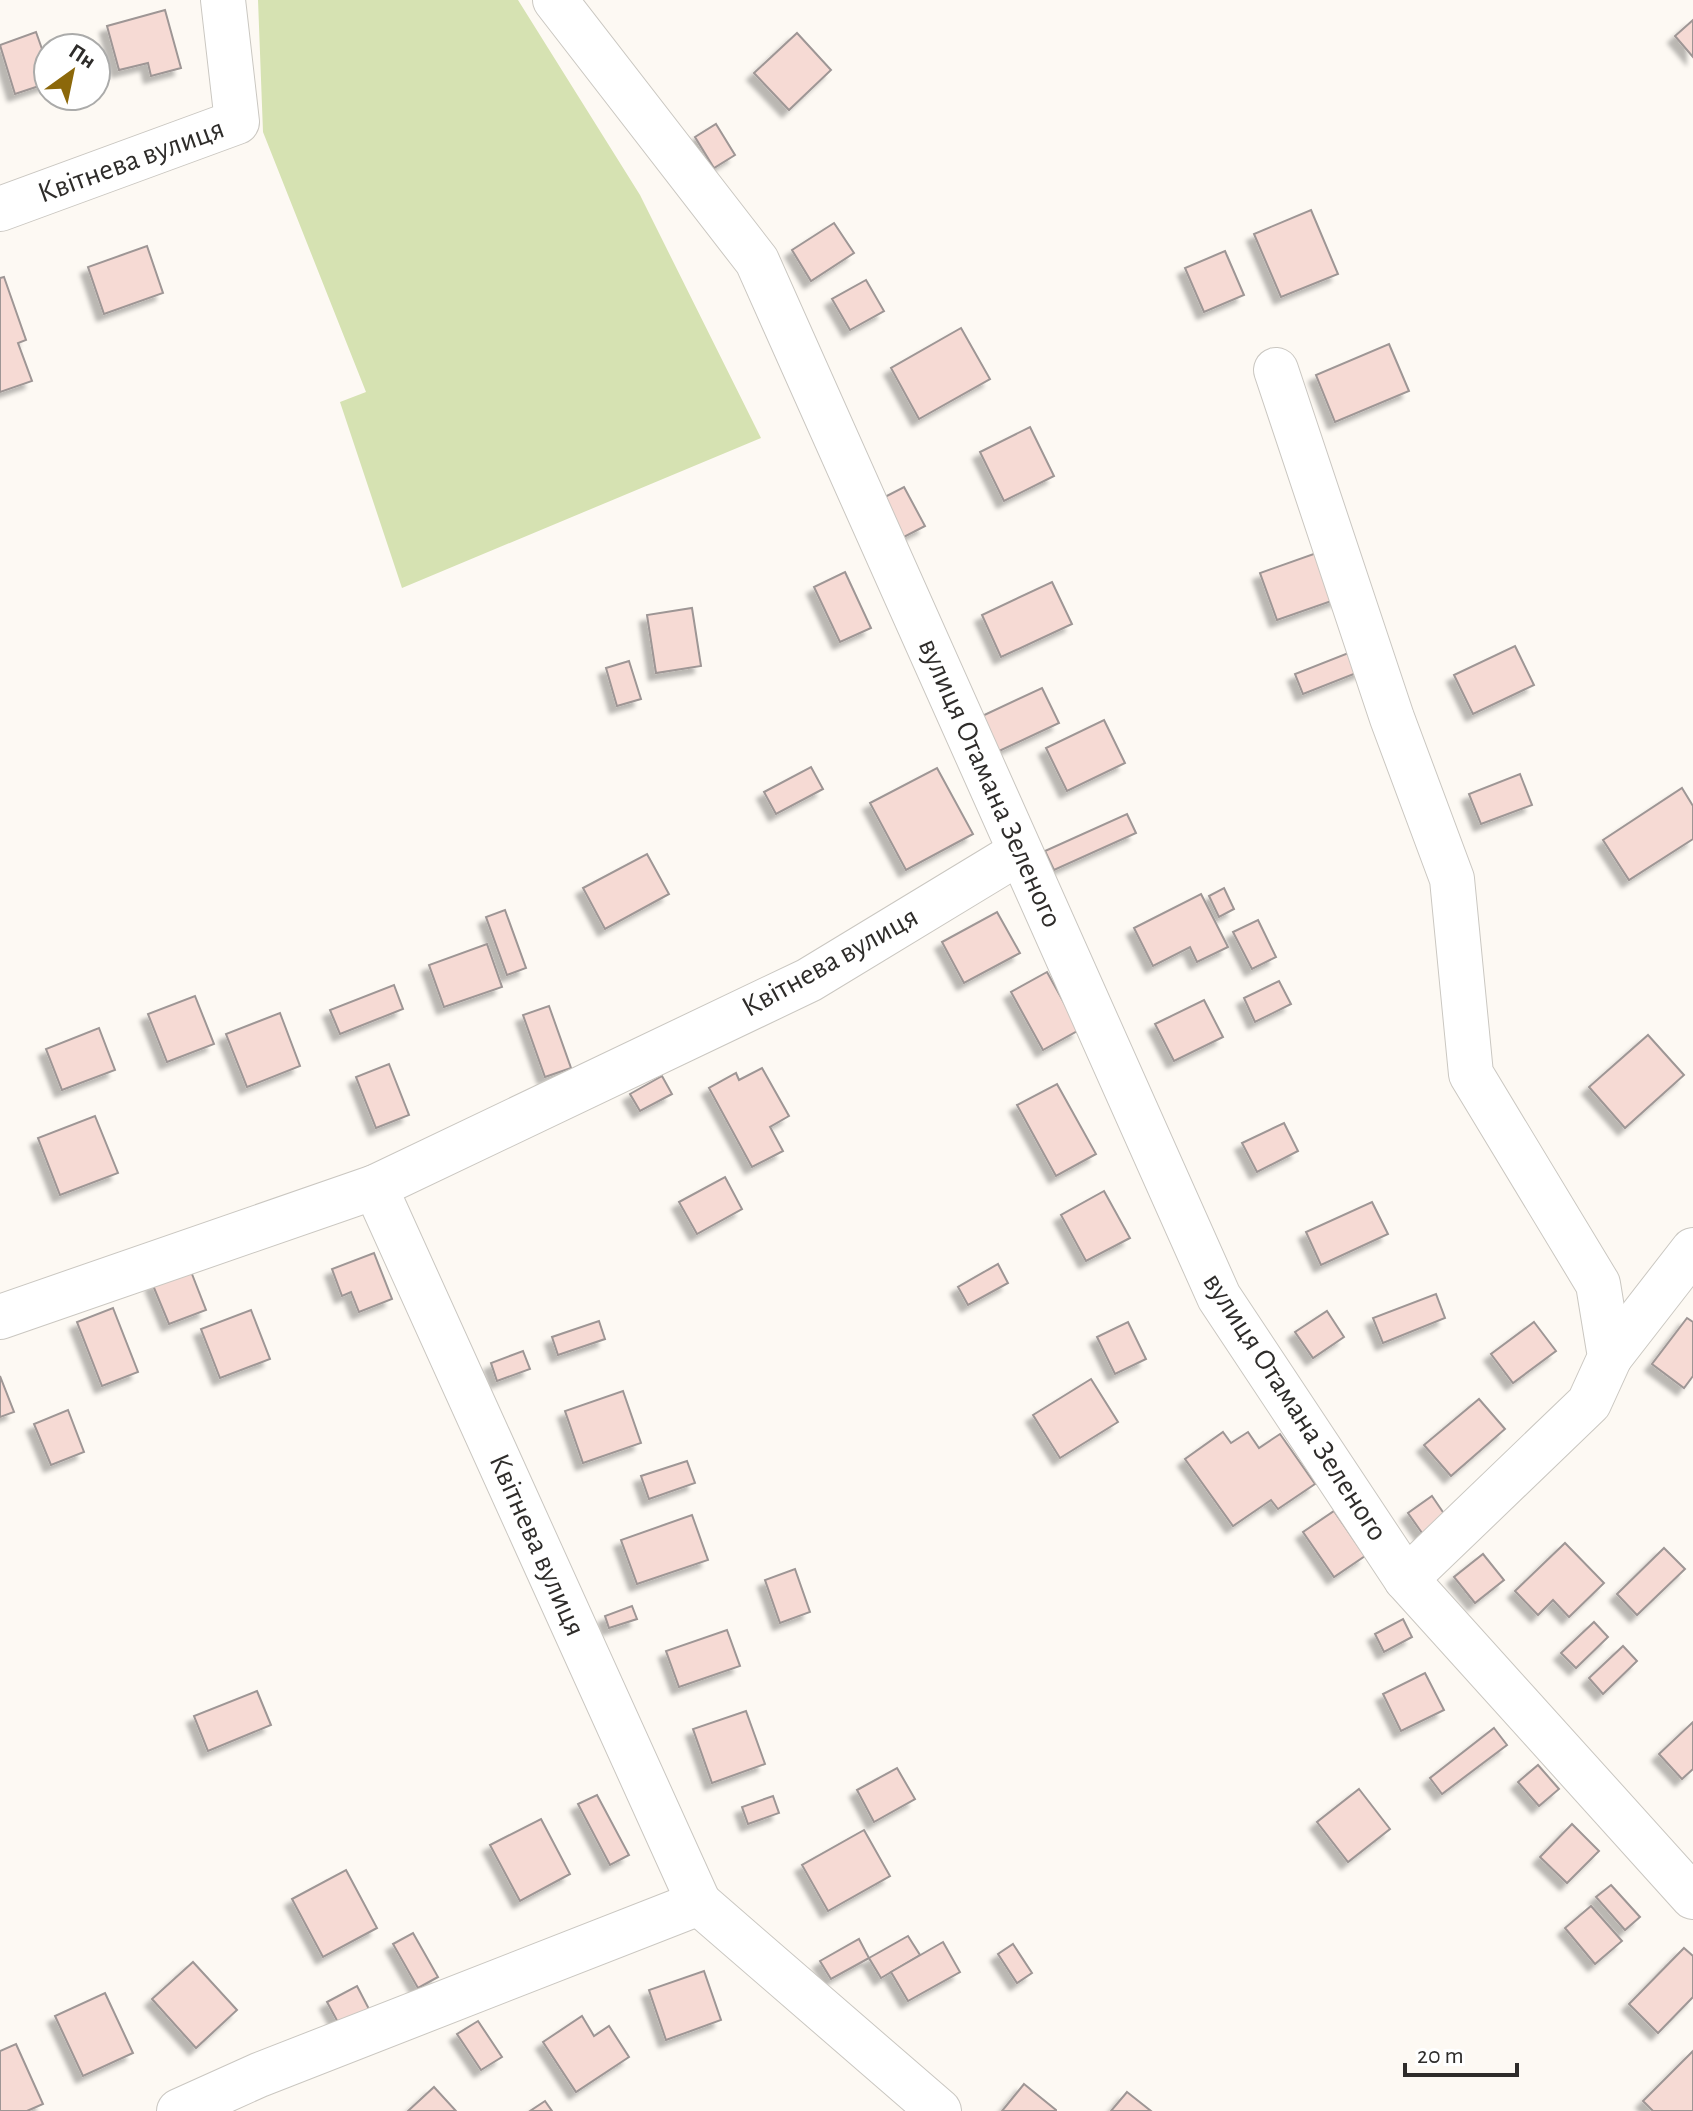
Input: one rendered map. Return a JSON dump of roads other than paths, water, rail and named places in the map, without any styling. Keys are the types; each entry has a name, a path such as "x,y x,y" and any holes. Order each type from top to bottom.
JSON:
{"street":[{"name":"Квітнева вулиця","path":"0,209 237,122 223,0"},
{"name":"вулиця Отамана Зеленого","path":"555,0 757,261 1219,1297 1406,1579 1693,1897"},
{"path":"1276,370 1392,718 1452,879 1471,1074 1598,1284 1610,1357"},
{"name":"Квітнева вулиця","path":"0,1317 375,1187 809,980 1020,852"},
{"name":"Квітнева вулиця","path":"375,1187 699,1903 939,2111"},
{"name":"вулиця Отамана Зеленого","path":"1406,1579 1589,1403 1610,1357 1693,1250"},
{"path":"179,2111 259,2075 699,1903"}]}
